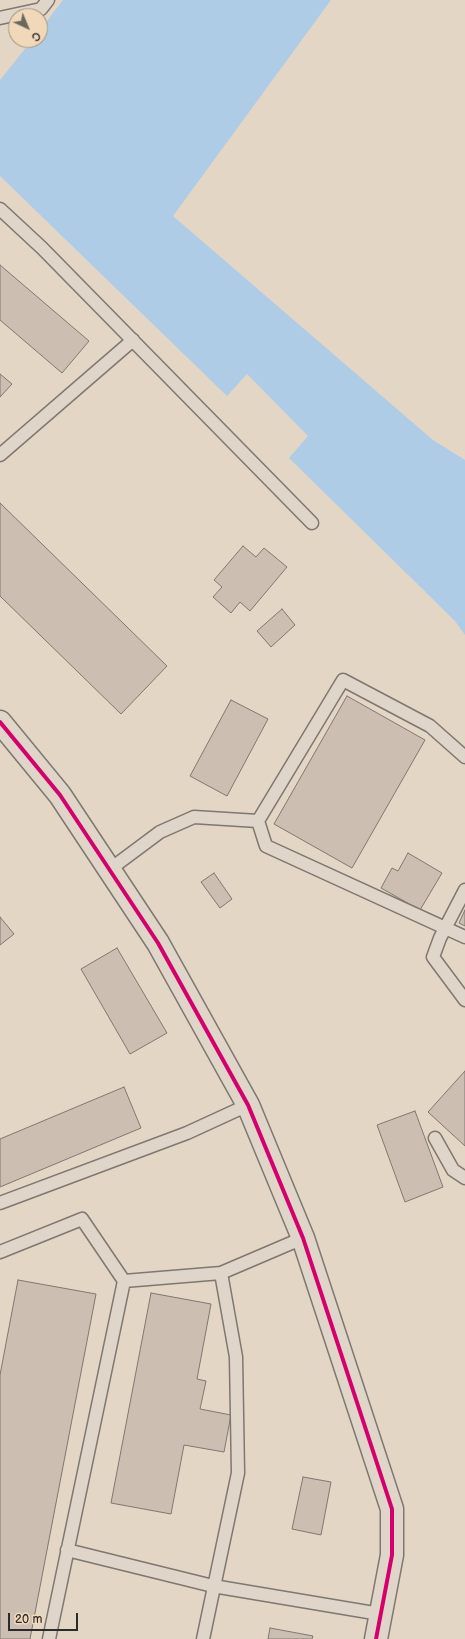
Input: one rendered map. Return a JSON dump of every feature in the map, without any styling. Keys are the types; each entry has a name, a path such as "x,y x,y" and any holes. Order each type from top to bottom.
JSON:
{"street":[{"path":"0,722 60,795 158,942 248,1105 303,1238 392,1509 392,1555 376,1639"}],"lane":[{"path":"0,18 41,9 48,0"},
{"path":"0,209 42,248 312,522"},
{"path":"0,455 133,340"},
{"path":"465,757 430,726 343,680 258,821 266,846 465,937"},
{"path":"109,870 160,832 194,817 258,821"},
{"path":"465,890 445,928 433,957 465,1000"},
{"path":"0,1203 187,1133 248,1105"},
{"path":"435,1138 453,1170 465,1178"},
{"path":"0,1252 82,1219 124,1281 49,1639"},
{"path":"124,1281 221,1274 303,1238"},
{"path":"203,1639 238,1473 236,1357 221,1274"},
{"path":"67,1550 213,1586 380,1614"}],"water":[{"path":"63,0 331,0 173,216 433,440 465,460 465,635 455,621 289,458 308,436 247,374 227,396 0,176 0,80 26,48 48,48 48,20"}],"building":[{"path":"0,265 89,341 62,373 0,320"},
{"path":"0,374 12,384 0,397"},
{"path":"0,503 167,666 121,714 0,596"},
{"path":"243,546 256,557 264,548 287,567 250,611 240,602 231,613 213,597 222,587 214,580"},
{"path":"282,609 295,625 271,647 257,631"},
{"path":"347,696 425,740 352,868 274,824"},
{"path":"231,700 268,719 227,796 190,776"},
{"path":"408,853 442,873 420,910 381,888 392,868 398,871"},
{"path":"214,873 232,899 220,908 201,882"},
{"path":"465,910 465,926 459,923"},
{"path":"0,917 14,934 0,945"},
{"path":"117,948 167,1033 130,1054 81,969"},
{"path":"465,1071 465,1146 428,1112"},
{"path":"124,1087 141,1128 0,1187 0,1139"},
{"path":"415,1111 443,1187 405,1202 377,1125"},
{"path":"18,1280 96,1294 30,1639 0,1639 0,1375"},
{"path":"151,1293 211,1304 197,1379 206,1381 200,1409 231,1415 224,1452 184,1445 171,1514 111,1503"},
{"path":"303,1477 331,1482 321,1535 292,1529"},
{"path":"270,1628 313,1636 312,1639 268,1639"}],"cycle path":[{"path":"0,722 60,795 158,943 248,1105 303,1238 392,1509 392,1555 376,1639"}]}
